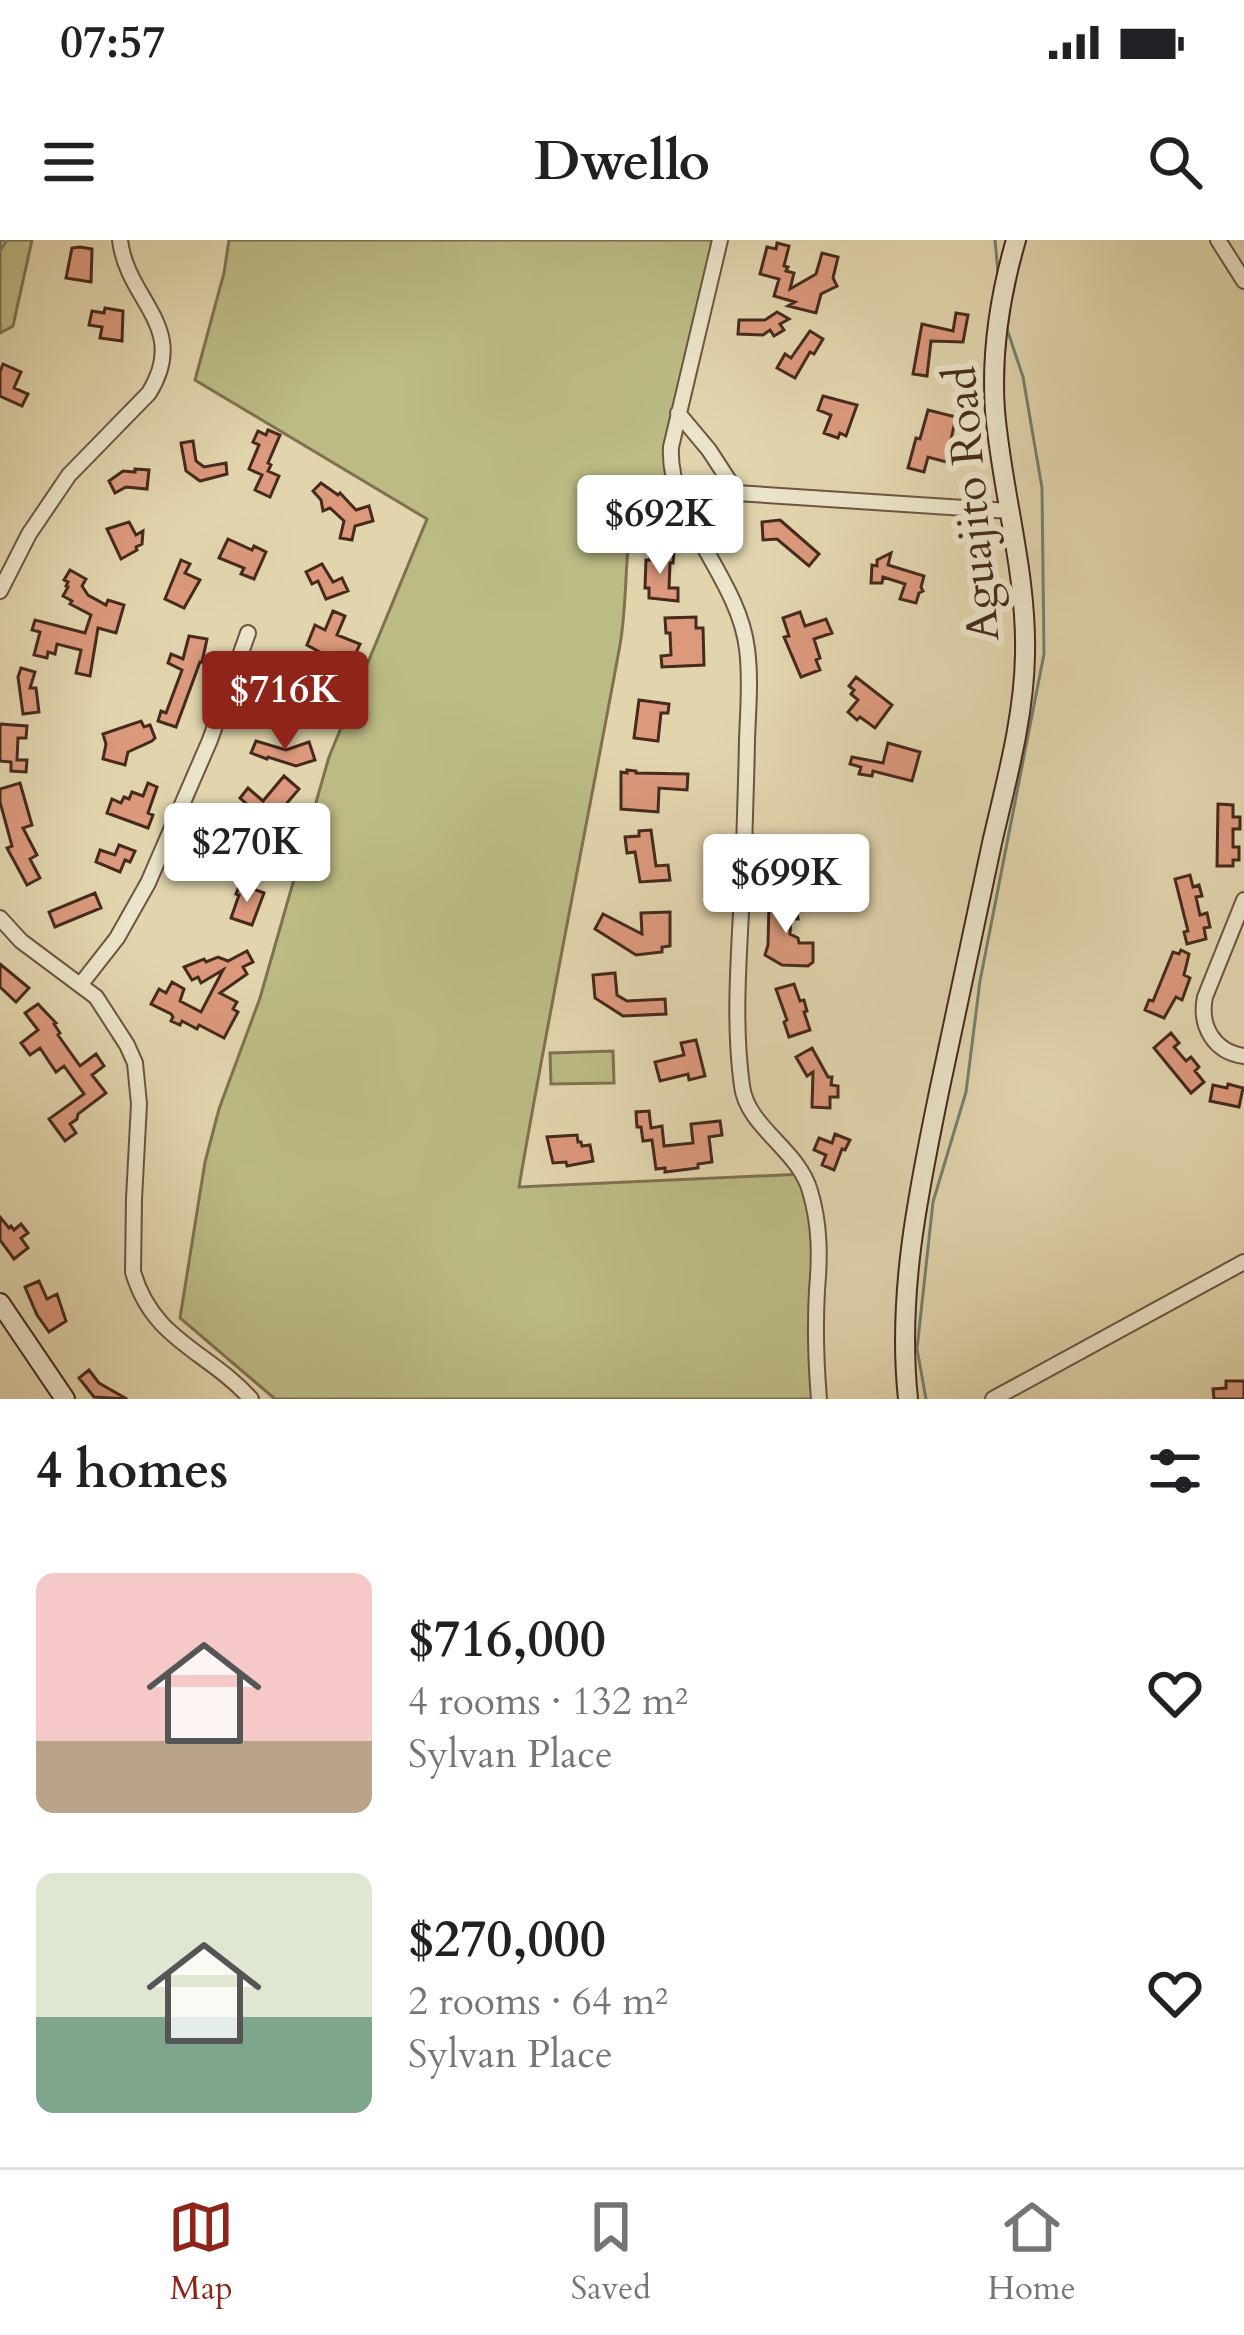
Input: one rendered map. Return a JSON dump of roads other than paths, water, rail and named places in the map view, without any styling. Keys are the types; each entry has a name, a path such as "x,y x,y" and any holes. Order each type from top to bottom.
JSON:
{"street":[{"path":"0,591 28,534 69,475 159,377 164,340 130,277 120,240"},
{"path":"720,240 670,459 687,512 742,619 747,647 739,965 742,1086 755,1117 792,1155 809,1185 816,1213 821,1261 819,1399"},
{"name":"Aguajito Road","path":"908,1399 905,1319 915,1208 1021,702 1025,656 1022,574 994,384 1006,276 1016,240"},
{"path":"1218,240 1244,281"},
{"path":"679,413 737,493"},
{"path":"687,512 737,493 1010,511"},
{"path":"81,984 117,938 148,884 211,740 248,633"},
{"path":"1244,900 1203,1011 1208,1033 1219,1047 1244,1056"},
{"path":"0,918 21,940 96,997 127,1045 139,1081 133,1272 138,1289 157,1321 251,1399"},
{"path":"993,1399 1244,1262"},
{"path":"0,1303 65,1399"}],"waterway":[{"path":"0,251 7,240"},
{"path":"995,240 998,272"},
{"path":"926,1399 917,1349 933,1202 966,1092 980,981 1044,654 1042,488 1023,377 1006,326"}]}
